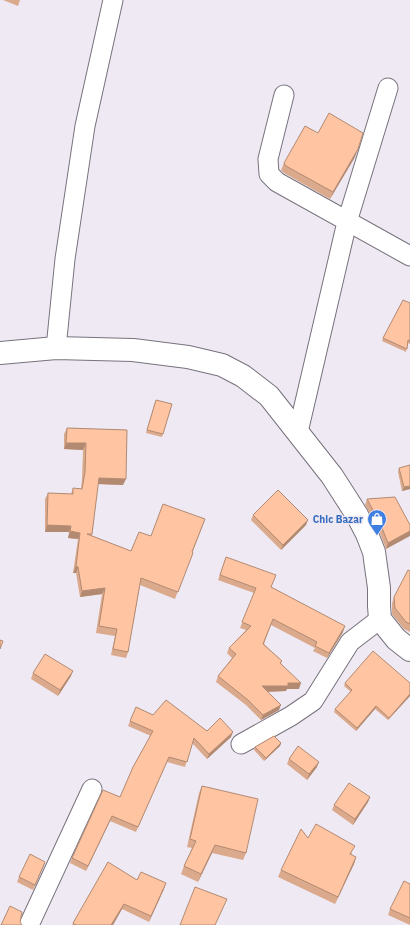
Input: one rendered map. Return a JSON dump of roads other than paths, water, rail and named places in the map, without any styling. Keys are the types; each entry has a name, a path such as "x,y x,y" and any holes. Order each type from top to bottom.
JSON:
{"street":[{"path":"56,348 65,259 85,126 113,0"},
{"path":"298,432 347,222 388,88"},
{"path":"284,95 268,159 269,174 277,182 410,256"},
{"path":"0,353 56,348 133,350 188,357 222,365 243,376 269,396 298,432 332,476 368,534 374,552 379,588 380,619 396,638 410,650"},
{"path":"241,744 291,716 313,701 350,642 380,619"},
{"path":"29,925 92,789"}],"place":[{"name":"Chic Bazar","path":"377,536"}]}
